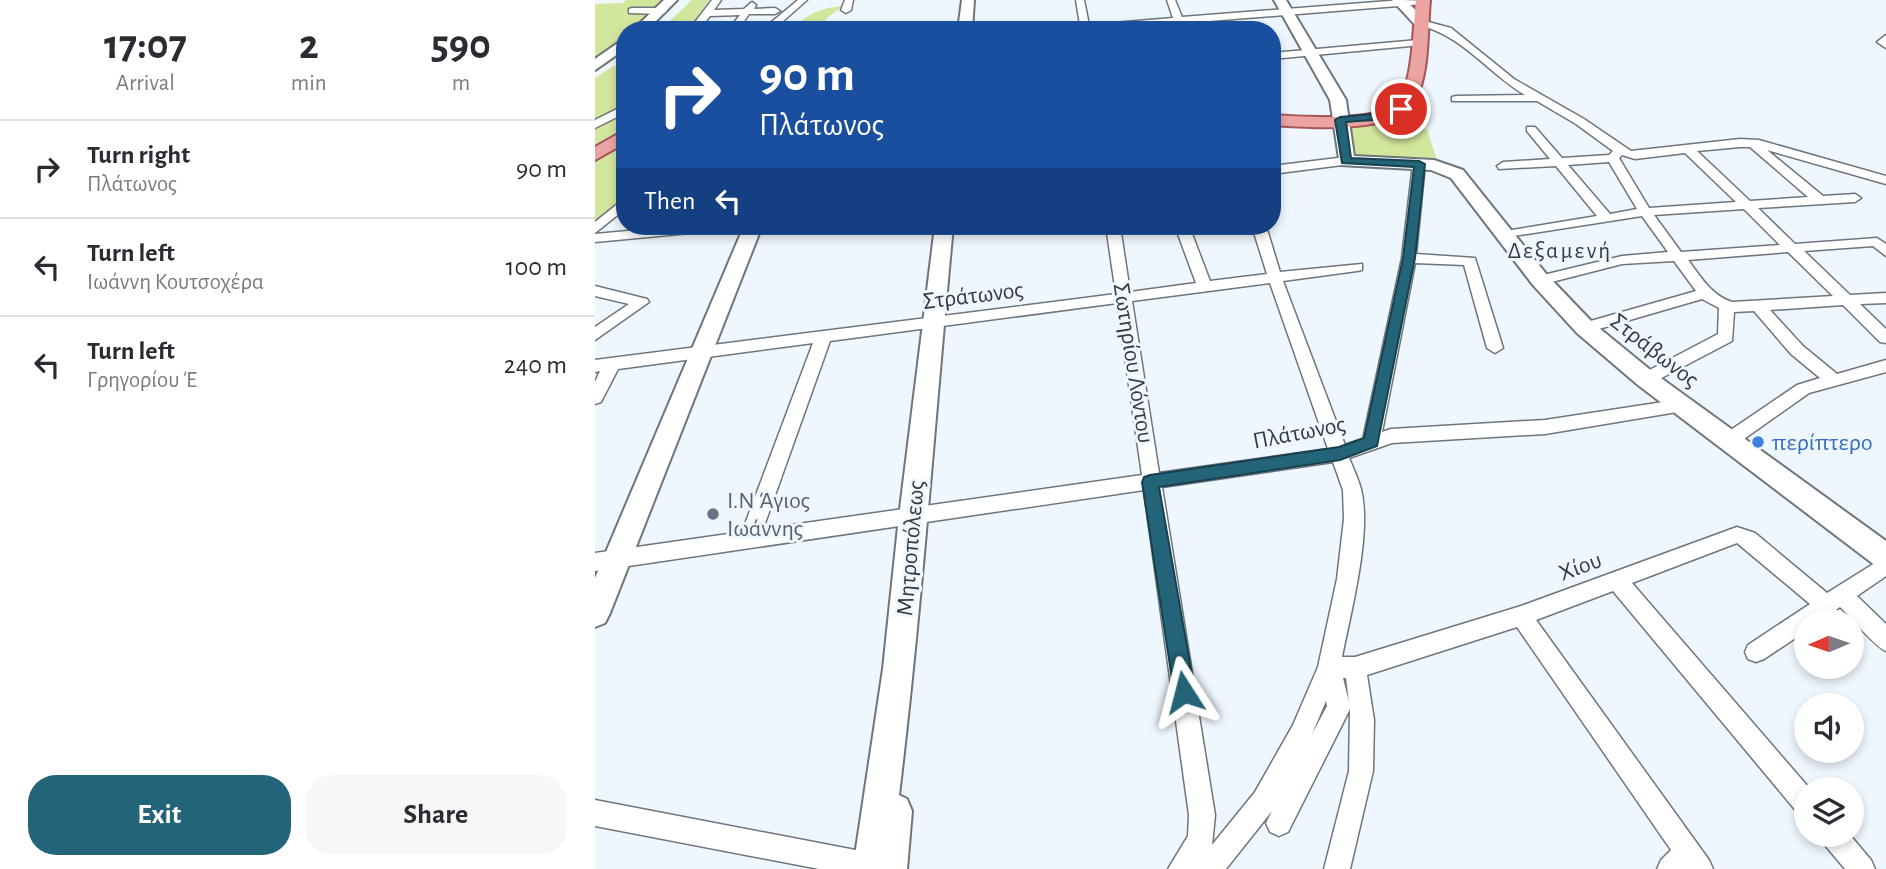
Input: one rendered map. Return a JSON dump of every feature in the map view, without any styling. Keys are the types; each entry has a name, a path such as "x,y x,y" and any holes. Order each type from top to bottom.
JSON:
{"main road":[{"path":"1281,118 1340,120 1385,116 1401,109 1407,102 1423,1"},
{"path":"595,155 616,141"}],"street":[{"path":"700,21 717,0"},
{"path":"740,21 757,0"},
{"path":"778,21 803,0"},
{"path":"846,10 849,0"},
{"path":"966,21 968,0"},
{"path":"1080,0 1084,21"},
{"path":"1171,0 1179,21"},
{"path":"1399,1 1421,23 1441,27 1455,34 1504,78 1593,130 1616,155 1645,212 1678,257 1705,293 1724,305 1886,298"},
{"path":"1202,21 1284,6 1423,1"},
{"path":"632,11 666,5"},
{"path":"649,21 666,5"},
{"path":"1281,169 1346,161 1338,100 1284,6"},
{"path":"706,13 775,11"},
{"path":"1886,38 1882,42 1886,45"},
{"path":"1281,55 1418,43"},
{"path":"595,66 616,49"},
{"path":"1456,99 1542,98"},
{"path":"595,125 616,113"},
{"path":"1531,129 1607,218"},
{"path":"1503,166 1752,143 1793,152 1886,180"},
{"path":"1752,143 1818,199"},
{"path":"1687,148 1886,338"},
{"name":"Στράβωνος","path":"1346,161 1442,166 1457,174 1540,280 1585,328 1646,379 1886,557"},
{"path":"1371,441 1409,258 1419,164"},
{"path":"1506,235 1645,212 1855,198"},
{"path":"595,229 616,210"},
{"path":"595,237 618,235"},
{"path":"595,613 606,561 701,353 749,235"},
{"name":"Μητροπόλεως","path":"939,323 944,235"},
{"name":"Μητροπόλεως","path":"877,868 939,323 952,235"},
{"name":"Σωτηρίου Λόντου","path":"1114,235 1144,419 1150,482 1169,586 1202,815 1201,839 1181,869"},
{"path":"1185,235 1205,288"},
{"path":"1210,869 1264,801 1306,722 1329,667 1345,592 1354,509 1352,490 1340,454 1262,235"},
{"path":"1540,280 1622,260 1793,249 1882,247"},
{"path":"1409,258 1470,261 1495,348"},
{"name":"Στράτωνος","path":"595,366 1357,267"},
{"path":"595,291 642,302 595,335"},
{"path":"1585,328 1705,293"},
{"path":"1646,379 1725,337 1724,305"},
{"path":"1757,305 1797,350 1832,379"},
{"path":"750,538 823,338"},
{"path":"595,398 613,364"},
{"path":"1728,441 1803,389 1886,366"},
{"name":"Πλάτωνος","path":"606,561 1340,454 1391,436 1545,427 1683,405"},
{"name":"Χίου","path":"1329,667 1355,668 1521,616 1737,535 1748,539 1835,601"},
{"path":"1756,652 1886,565"},
{"path":"1617,580 1794,789"},
{"path":"1835,601 1872,623 1886,641"},
{"path":"1521,616 1686,864"},
{"path":"1279,823 1339,707 1329,667"},
{"path":"1337,869 1361,770 1364,732 1362,702 1355,668"},
{"path":"595,813 877,868"},
{"path":"1843,847 1862,869"}],"green space":[{"path":"626,0 667,0 644,21 616,21 616,44 595,61 595,4 623,3"},
{"path":"692,0 709,0 694,21 670,21"},
{"path":"843,6 825,21 802,21 814,13"},
{"path":"616,66 616,140 595,155 595,78"},
{"path":"1403,118 1409,121 1411,128 1427,129 1437,160 1356,160 1351,127 1382,124"},
{"path":"616,147 616,210 595,229 595,161"}],"place":[{"name":"περίπτερο","path":"1758,442"},
{"name":"Ι.Ν Άγιος Ιωάννης","path":"713,514"}],"district":[{"name":"Δεξαμενή","path":"1560,250"}],"route":[{"path":"1184,692 1169,586 1150,482 1340,454 1371,441 1409,258 1419,164 1346,161 1340,120 1385,116 1401,109"}]}
